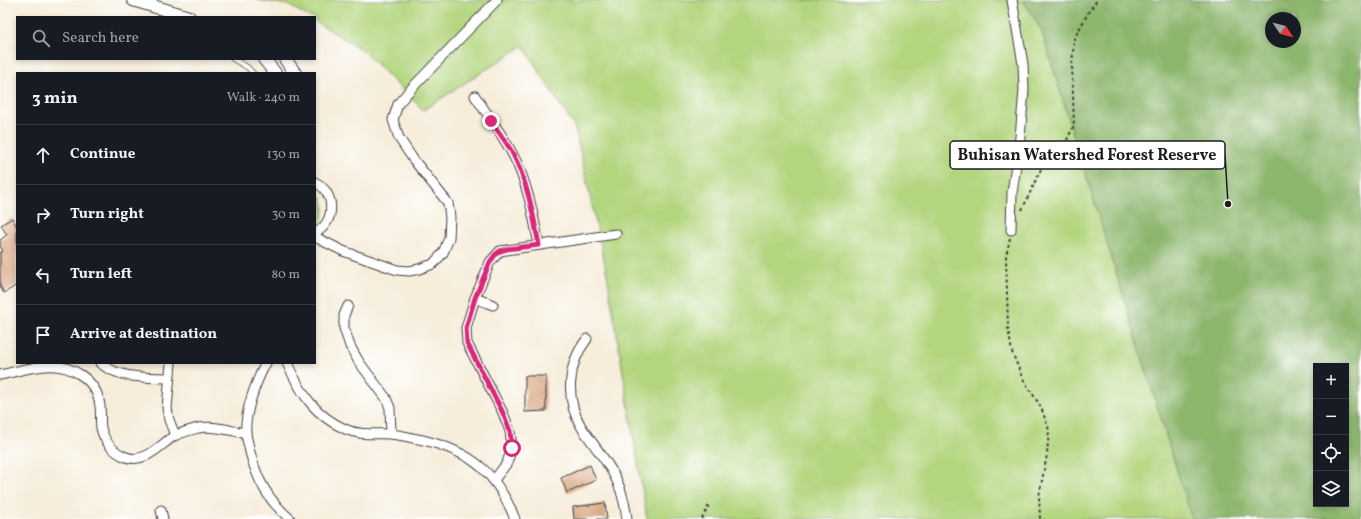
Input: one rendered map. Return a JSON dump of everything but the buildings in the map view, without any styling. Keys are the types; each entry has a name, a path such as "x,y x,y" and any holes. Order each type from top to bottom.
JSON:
{"street":[{"path":"133,0 186,16"},
{"path":"316,238 343,251 397,270 409,271 426,267 433,264 443,253 449,238 450,217 448,203 413,159 399,138 393,120 398,104 408,91 497,0"},
{"path":"1011,230 1012,193 1020,137 1024,90 1023,64 1012,0"},
{"path":"265,60 274,72"},
{"path":"286,60 294,72"},
{"path":"475,96 512,152 531,202 539,245"},
{"path":"316,182 322,185 326,190 331,203 331,210 327,222 316,232"},
{"path":"494,480 507,463 512,448 510,431 503,413 467,343 466,328 475,298 490,262 500,251 616,234"},
{"path":"475,298 493,305"},
{"path":"348,306 344,315 344,328 350,346 359,362 386,398 390,408 390,434"},
{"path":"587,339 576,356 572,369 570,389 574,408 581,426 614,474 623,496 627,519"},
{"path":"102,364 119,374 169,378"},
{"path":"171,364 167,408 169,420 175,436"},
{"path":"266,364 257,383 247,414 246,433 259,480 279,509 290,519"},
{"path":"287,364 299,388 310,404 328,419 346,430 363,434 390,434 405,436 436,443 462,453 479,465 494,480 509,504 515,519"},
{"path":"0,376 45,366 62,367 86,378 95,388 100,405 101,428 105,446 127,457 139,458 148,455 175,436 197,428 211,427 246,433"}],"lane":[{"path":"235,60 253,72"}],"path":[{"path":"1022,210 1041,169 1066,142 1074,125 1072,67 1074,39 1097,0"},
{"path":"1011,230 1006,256 1008,328 1012,352 1023,379 1041,407 1048,430 1047,455 1039,496 1040,519"},
{"path":"702,519 710,503"}],"green space":[{"path":"257,0 1023,0 1041,29 1192,519 647,519 606,269 575,128 523,46 423,110 362,50 316,22 316,16 307,16 288,5"},
{"path":"1023,0 1361,0 1361,519 1192,519 1041,29"},
{"path":"316,191 322,199 324,209 322,219 316,226"}],"place":[{"name":"Buhisan Watershed Forest Reserve","path":"1228,204"}],"route":[{"path":"491,121 512,152 521,173 531,202 539,245 507,249 500,251 495,255 490,262 475,298 466,328 467,343 486,377 503,413 510,431 512,448"}]}
